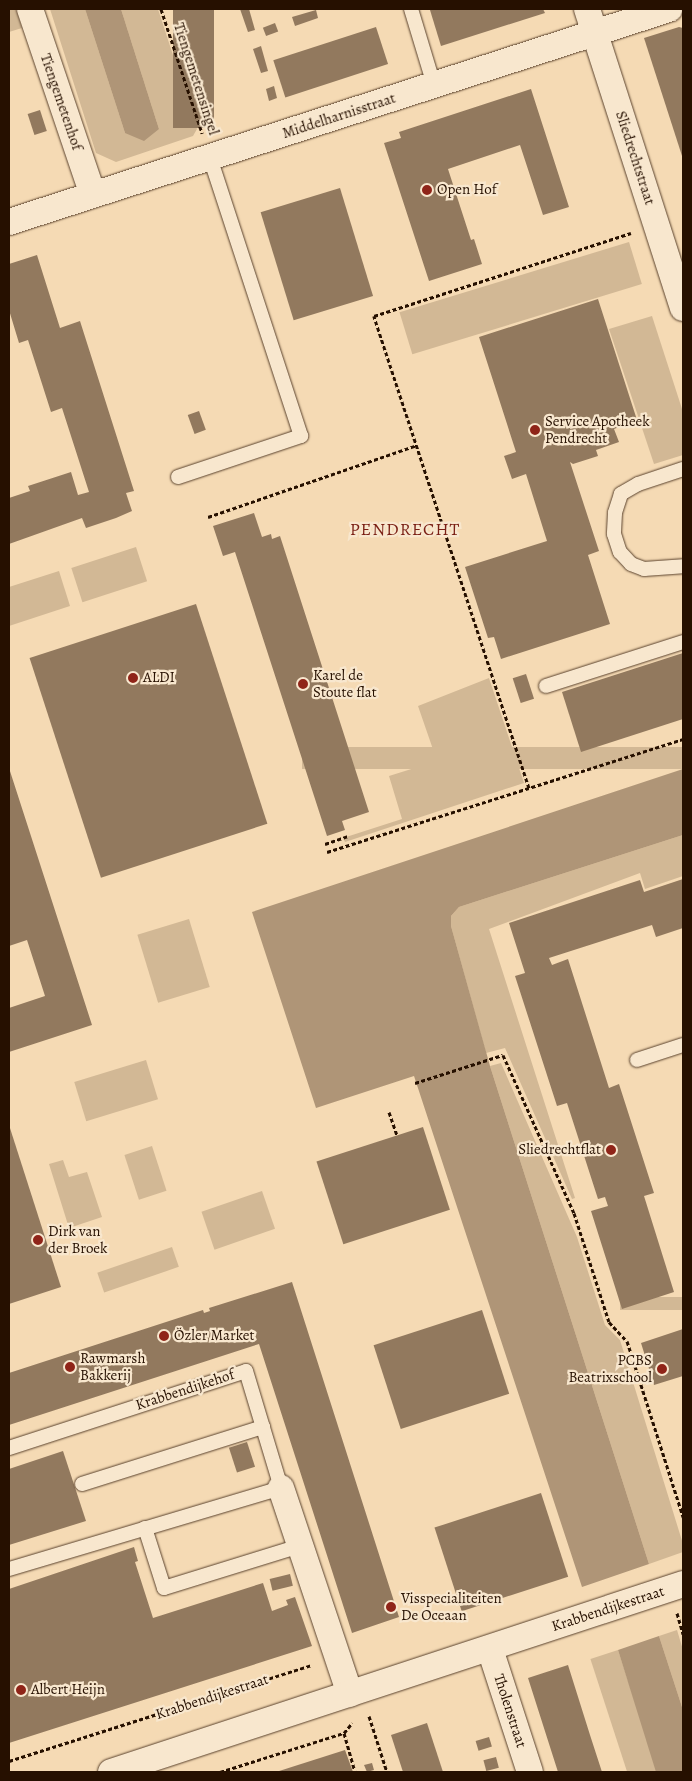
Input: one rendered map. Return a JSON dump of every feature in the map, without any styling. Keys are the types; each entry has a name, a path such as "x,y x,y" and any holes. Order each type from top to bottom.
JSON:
{"street":[{"name":"Tiengemetenhof","path":"30,9 93,195"},
{"name":"Middelharnisstraat","path":"9,222 434,85 591,21 669,9"},
{"name":"Sliedrechtstraat","path":"591,21 683,308"},
{"name":"Krabbendijkehof","path":"281,1488 338,1661 358,1700"},
{"name":"Krabbendijkestraat","path":"110,1772 358,1700 490,1649 683,1584"},
{"name":"Tholenstraat","path":"490,1649 530,1772"}],"lane":[{"path":"411,9 434,85"},
{"path":"178,477 301,436 210,157"},
{"path":"683,470 638,484 622,494 615,513 614,534 620,552 630,564 644,569 683,566"},
{"path":"546,686 683,642"},
{"path":"637,1060 683,1045"},
{"name":"Krabbendijkehof","path":"9,1448 246,1371 281,1488"},
{"path":"82,1484 263,1427"},
{"path":"9,1569 281,1488"},
{"path":"145,1528 164,1588 300,1546"}],"path":[{"name":"Tiengemetensingel","path":"161,9 210,157"},
{"path":"529,788 374,316 656,225"},
{"path":"208,517 417,445"},
{"path":"251,502 253,509"},
{"path":"327,852 683,739"},
{"path":"325,844 348,836"},
{"path":"415,1083 503,1055 574,1213 609,1322 627,1341 683,1517"},
{"path":"390,1112 397,1135"},
{"name":"Krabbendijkestraat","path":"9,1761 318,1663 338,1661"},
{"path":"358,1700 387,1772"},
{"path":"344,1733 355,1772"}],"shaded area":[{"path":"9,9 16,9 22,28 9,32"},
{"path":"50,9 85,9 125,133 159,129 121,9 158,9 197,129 193,136 116,162 96,153"},
{"path":"85,9 121,9 159,129 144,141 125,133"},
{"path":"629,242 642,284 412,354 399,312"},
{"path":"652,316 683,412 683,455 654,464 609,329"},
{"path":"136,547 147,581 82,602 71,568"},
{"path":"59,571 70,606 9,626 9,587"},
{"path":"489,678 524,783 345,842 343,838 402,819 389,776 437,761 418,706"},
{"path":"302,747 683,747 683,769 302,769"},
{"path":"683,769 683,835 459,907 451,916 451,926 490,1066 649,1564 582,1587 414,1076 316,1108 252,912"},
{"path":"683,835 683,876 645,889 640,873 489,929 575,1198 572,1199 505,1048 486,1053 451,926 451,916 459,907"},
{"path":"189,919 210,987 158,1003 137,935"},
{"path":"146,1060 158,1099 86,1121 74,1082"},
{"path":"501,1063 577,1237 605,1325 620,1340 683,1544 683,1552 649,1564 490,1066"},
{"path":"152,1146 167,1191 139,1200 124,1155"},
{"path":"63,1160 69,1177 87,1172 102,1217 69,1228 49,1164"},
{"path":"262,1191 275,1229 215,1250 201,1212"},
{"path":"172,1247 179,1267 104,1293 97,1273"},
{"path":"620,1297 683,1297 683,1310 620,1310"},
{"path":"677,1630 683,1650 683,1710 659,1636"},
{"path":"659,1636 683,1710 683,1772 656,1772 618,1650"},
{"path":"618,1650 658,1772 627,1772 590,1659"}],"building":[{"path":"173,9 214,9 214,128 173,128"},
{"path":"240,9 249,9 255,30 248,32"},
{"path":"543,9 545,13 441,46 430,10"},
{"path":"316,10 318,18 295,26 292,17"},
{"path":"275,23 278,31 266,36 263,28"},
{"path":"376,27 388,64 285,97 273,60"},
{"path":"679,27 683,28 683,159 644,38"},
{"path":"261,46 268,71 261,73 253,49"},
{"path":"274,86 277,98 269,101 266,89"},
{"name":"Open Hof","path":"531,89 569,207 543,215 520,145 448,169 471,240 474,239 482,264 429,281 384,143 401,138 399,132"},
{"path":"40,110 47,131 34,135 28,114"},
{"path":"340,188 373,296 294,320 261,212"},
{"path":"37,255 60,328 80,321 134,491 126,493 132,511 116,518 86,528 82,518 9,544 9,498 30,491 28,486 71,472 78,495 89,492 62,408 51,412 28,340 19,343 9,310 9,264"},
{"path":"598,299 637,420 614,429 619,442 596,450 598,456 573,464 570,462 599,551 588,555 610,624 501,659 494,637 488,638 465,567 547,541 526,474 512,479 504,456 516,452 479,337"},
{"path":"199,411 206,430 195,434 188,415"},
{"name":"Karel de Stoute flat","path":"254,513 262,537 271,534 272,539 280,536 369,812 342,821 345,830 327,836 235,552 223,556 213,526"},
{"path":"196,604 267,824 101,878 30,658"},
{"path":"683,653 683,719 581,752 562,692"},
{"path":"526,674 534,699 521,703 513,678"},
{"path":"9,768 92,1025 9,1052 9,1008 45,996 27,940 9,946"},
{"name":"Sliedrechtflat","path":"683,879 683,928 656,937 652,925 549,958 552,965 568,959 609,1088 619,1084 654,1193 644,1196 674,1292 622,1309 591,1211 608,1206 605,1197 598,1199 567,1103 557,1106 515,976 525,973 509,923 640,880 644,892"},
{"path":"9,1125 61,1287 9,1304"},
{"path":"423,1127 450,1210 343,1244 316,1162"},
{"path":"292,1282 399,1617 352,1633 259,1344 9,1425 9,1373 203,1310 204,1313 210,1311 209,1308"},
{"path":"482,1310 509,1394 401,1429 374,1345"},
{"path":"683,1329 683,1376 654,1385 641,1343"},
{"path":"247,1442 255,1467 237,1473 229,1448"},
{"path":"63,1451 86,1521 9,1545 9,1469"},
{"path":"541,1493 568,1577 462,1611 434,1528"},
{"path":"134,1547 138,1561 135,1562 153,1618 263,1583 272,1611 288,1605 286,1600 295,1597 312,1646 9,1743 9,1589"},
{"path":"290,1574 293,1586 273,1591 270,1579"},
{"path":"568,1665 602,1772 558,1772 528,1678"},
{"path":"427,1723 443,1772 403,1772 391,1735"},
{"path":"489,1737 492,1747 479,1751 476,1741"},
{"path":"345,1750 353,1772 276,1772"},
{"path":"496,1757 499,1768 486,1771 483,1760"},
{"path":"372,1763 374,1770 367,1772 364,1765"}],"place":[{"name":"Open Hof","path":"427,190"},
{"name":"Service Apotheek Pendrecht","path":"535,430"},
{"name":"ALDI","path":"133,678"},
{"name":"Karel de Stoute flat","path":"303,684"},
{"name":"Sliedrechtflat","path":"611,1150"},
{"name":"Dirk van der Broek","path":"38,1240"},
{"name":"Özler Market","path":"164,1336"},
{"name":"Rawmarsh Bakkerij","path":"70,1367"},
{"name":"PCBS Beatrixschool","path":"662,1369"},
{"name":"Visspecialiteiten De Oceaan","path":"391,1607"},
{"name":"Albert Heijn","path":"21,1690"}],"district":[{"name":"PENDRECHT","path":"405,529"}]}
